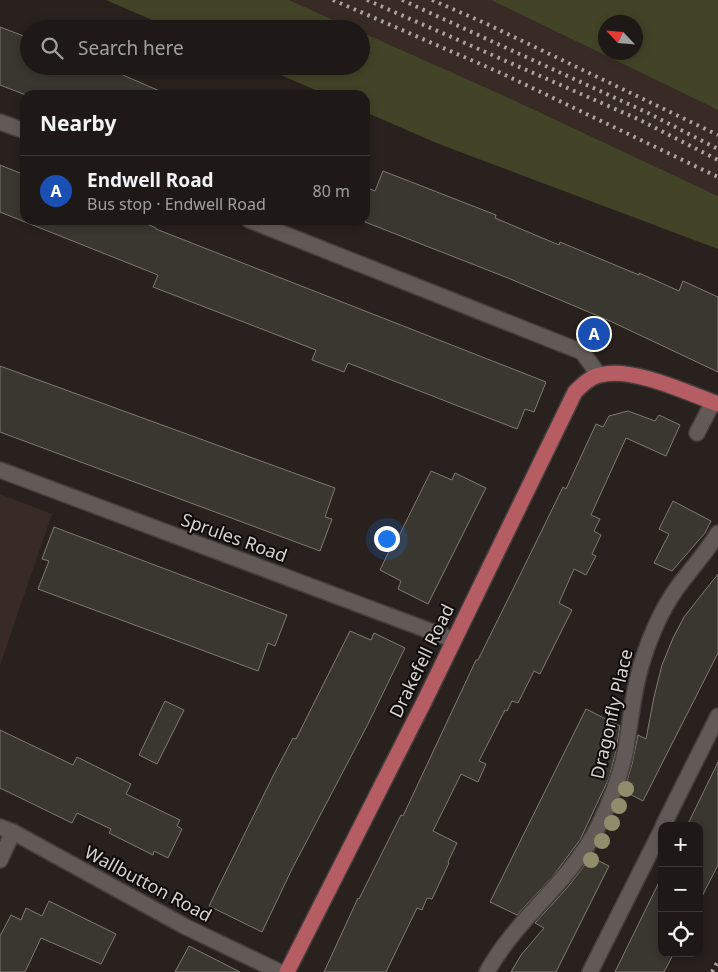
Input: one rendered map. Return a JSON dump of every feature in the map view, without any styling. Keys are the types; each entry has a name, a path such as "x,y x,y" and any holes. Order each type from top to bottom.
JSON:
{"main road":[{"path":"598,375 612,373 632,374 716,403"},
{"name":"Drakefell Road","path":"287,972 454,640 574,392 588,380 598,375"}],"street":[{"path":"0,122 20,129"},
{"path":"262,225 582,352 598,375"},
{"path":"697,433 716,403"},
{"name":"Sprules Road","path":"0,470 454,640"},
{"name":"Dragonfly Place","path":"487,972 512,935 565,876 586,849 599,826 618,778 637,680 650,637 672,596 718,534"},
{"path":"665,822 718,716"},
{"path":"0,860 6,830"},
{"name":"Wallbutton Road","path":"6,830 186,927 280,972"},
{"path":"590,972 658,837"}],"shaded area":[{"path":"289,0 491,0 598,52 598,60 615,60 718,110 718,196 507,97 370,36 370,20 334,20"},
{"path":"0,494 52,514 0,665"}],"green space":[{"path":"106,0 289,0 334,20 152,20"},
{"path":"491,0 718,0 718,110 615,60 643,60 643,15 598,15 598,52"},
{"path":"370,36 507,97 718,196 718,249 439,144 370,114 370,90 315,90 281,75 370,75"}],"building":[{"path":"0,27 20,35 20,75 123,75 157,90 20,90 20,93 0,85"},
{"path":"0,165 20,173 20,220 0,212"},
{"path":"383,171 496,215 495,218 559,245 560,242 679,291 683,281 718,297 718,372 610,321 508,278 370,224 370,189 375,191"},
{"path":"33,225 149,225 546,382 534,412 525,409 517,429 348,363 344,372 312,360 316,350 153,287 158,275"},
{"path":"0,366 335,488 325,517 332,519 320,551 0,432"},
{"path":"628,411 655,421 659,415 680,425 666,456 626,438 591,515 600,519 594,531 601,535 592,554 596,556 586,575 574,569 559,603 572,610 540,674 534,671 518,703 512,701 507,711 505,710 479,761 486,764 478,782 461,774 433,831 457,843 432,899 427,898 422,910 417,908 386,972 324,972 358,898 401,815 403,816 476,660 478,660 563,487 566,489 596,424 603,427 609,416"},
{"path":"431,471 452,480 455,473 486,488 428,604 398,589 401,581 380,570"},
{"path":"673,501 711,521 705,533 672,571 654,563 669,534 659,529"},
{"path":"54,527 287,615 275,646 268,643 258,671 38,589 49,561 42,559"},
{"path":"718,574 718,653 643,801 624,791 638,735 646,739 662,665 673,638 684,617"},
{"path":"350,631 371,640 374,633 405,648 368,724 292,869 262,932 209,906 273,776 293,738 296,739"},
{"path":"165,701 184,710 157,764 139,755"},
{"path":"586,709 620,726 609,778 580,840 553,876 517,915 490,902"},
{"path":"0,730 73,765 77,757 131,784 126,794 180,820 177,826 182,829 168,858 154,851 153,855 109,833 111,829 77,813 72,823 0,788"},
{"path":"718,762 718,865 703,894 703,822 689,822"},
{"path":"591,857 609,866 556,972 511,972 521,955 544,928 535,923 567,888"},
{"path":"658,884 658,957 672,957 664,972 615,972"},
{"path":"49,901 116,934 101,964 41,938 25,972 0,972 0,936 11,915 21,920 26,908 42,916"},
{"path":"189,946 240,972 175,972"}],"railway":[{"path":"333,0 501,73 718,177"},
{"path":"367,0 638,119 718,160"},
{"path":"402,0 648,113 718,149"},
{"path":"432,0 487,24 718,135"},
{"path":"712,972 718,961"}],"place":[{"name":"Endwell Road","path":"594,334"}]}
